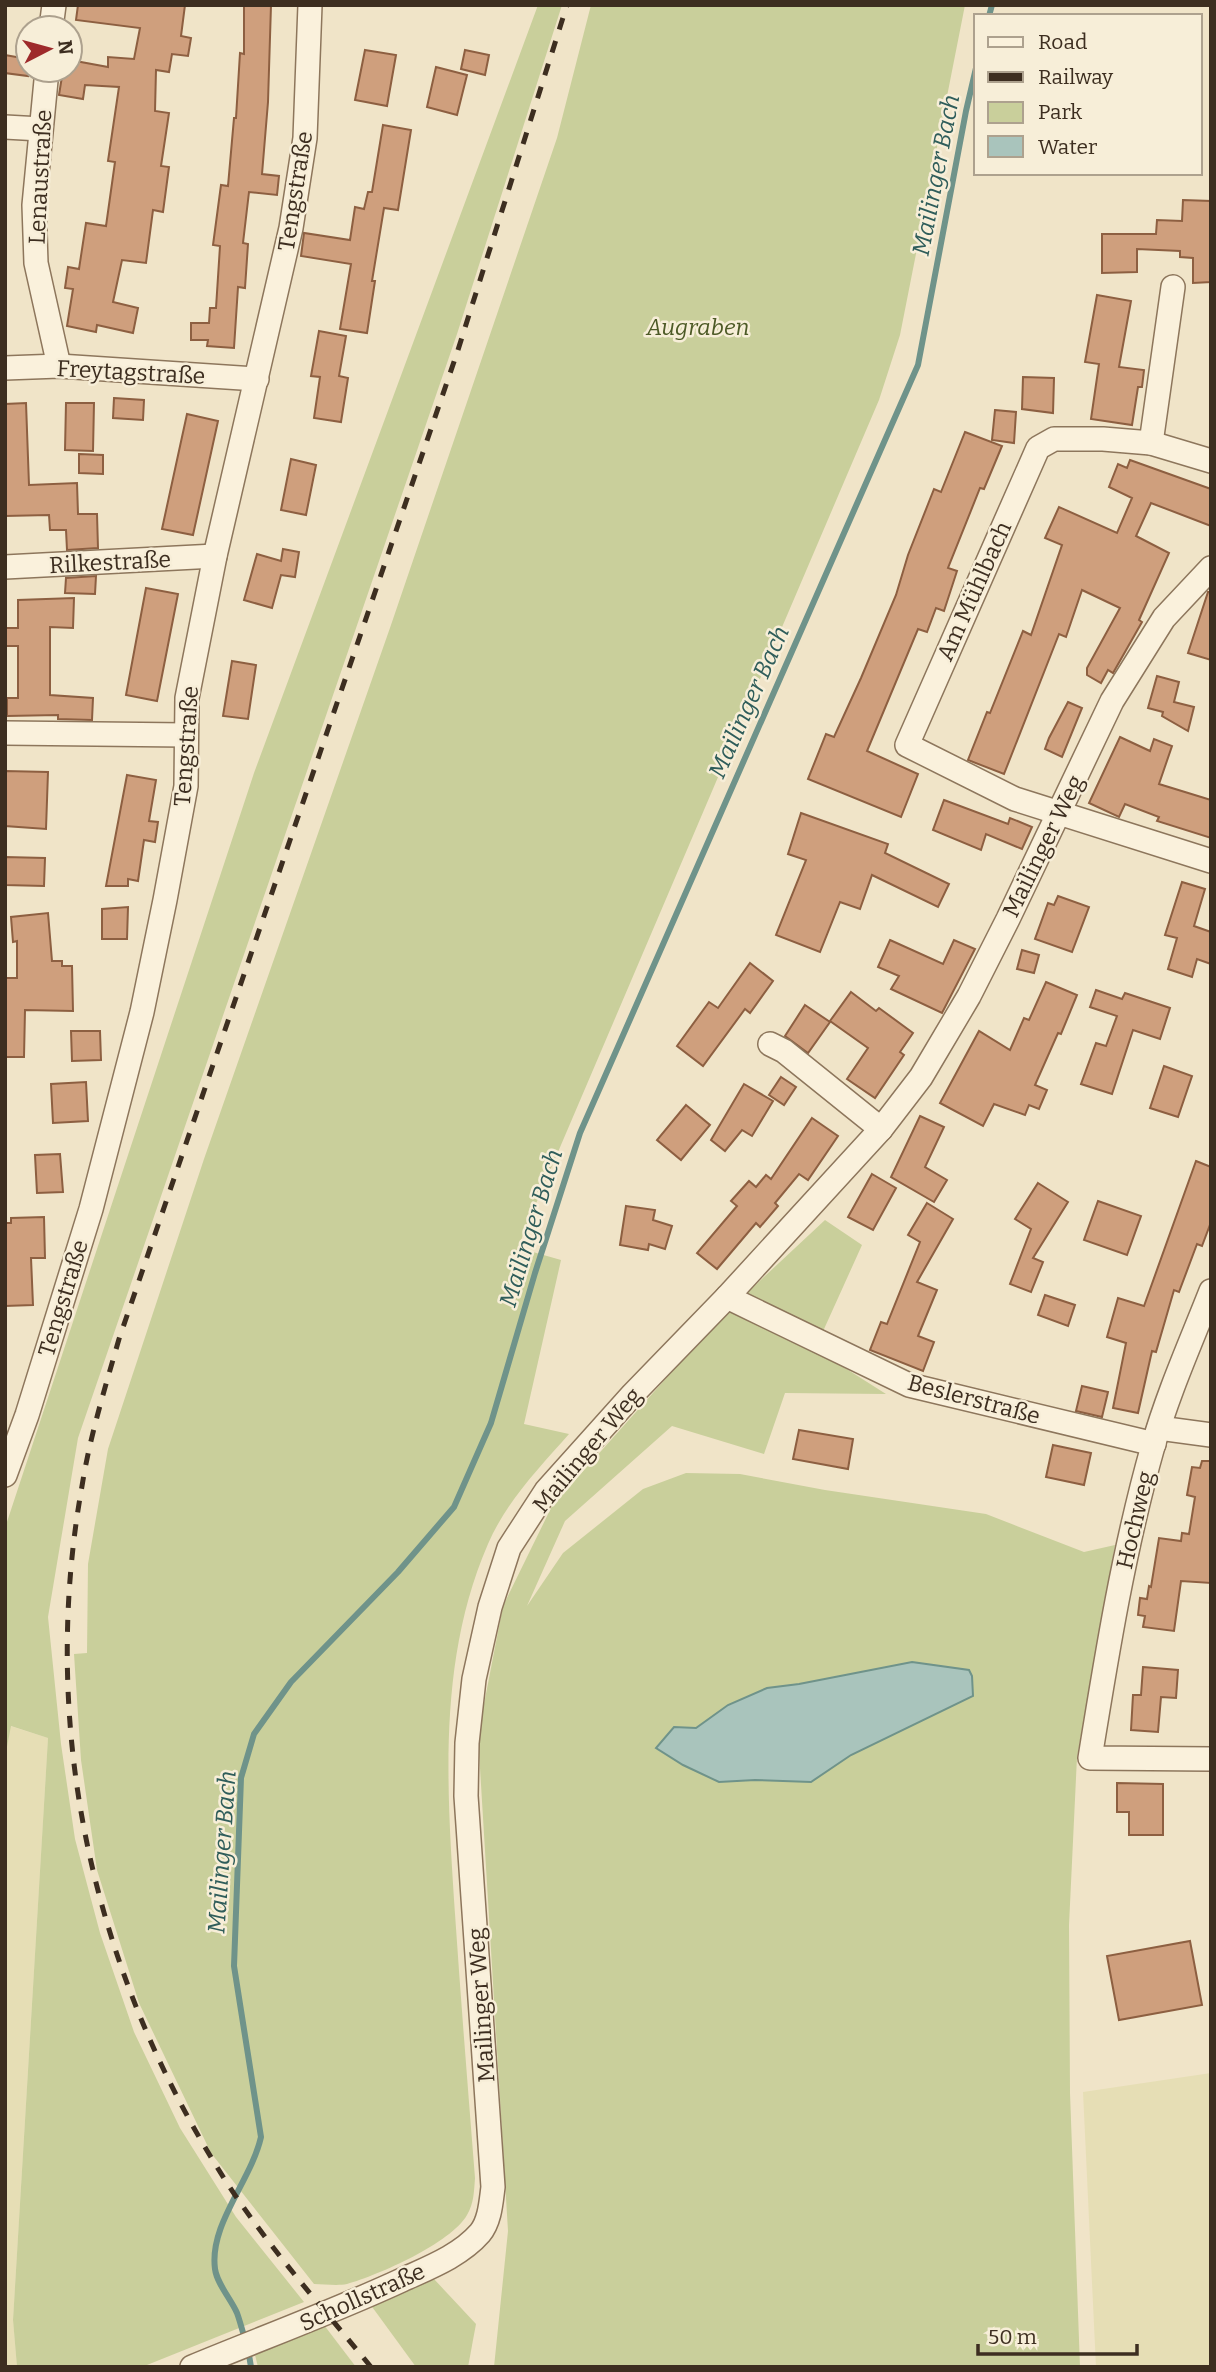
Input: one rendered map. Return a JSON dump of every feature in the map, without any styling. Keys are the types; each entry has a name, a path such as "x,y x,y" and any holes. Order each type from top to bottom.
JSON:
{"street":[{"name":"Tengstraße","path":"5,1475 16,1415 91,1209 142,1013 186,786 187,698 215,556 291,228 305,138 310,5"},
{"name":"Lenaustraße","path":"46,84 34,205 36,263 59,366"},
{"path":"5,127 41,129"},
{"path":"1151,443 1173,287"},
{"name":"Freytagstraße","path":"5,368 59,366 257,379"},
{"name":"Am Mühlbach","path":"1060,811 1016,799 907,745 1038,448 1054,439 1104,439 1151,443 1211,461"},
{"name":"Rilkestraße","path":"5,567 215,556"},
{"name":"Mailinger Weg","path":"493,2187 466,1796 469,1711 474,1679 490,1607 509,1548 546,1491 881,1129 920,1077 969,996 1112,701 1164,618 1211,568"},
{"path":"5,733 186,735"},
{"path":"1060,811 1211,861"},
{"path":"770,1045 784,1051 881,1129"},
{"name":"Hochweg","path":"1211,1291 1156,1436 1132,1526 1111,1626 1090,1758 1211,1759"},
{"name":"Beslerstraße","path":"727,1297 909,1385 1156,1436 1211,1435"},
{"name":"Schollstraße","path":"192,2367 350,2304 439,2263 463,2248 482,2231 489,2213 493,2187"}],"shaded area":[{"path":"10,1726 48,1738 13,2320 17,2367 5,2367 5,1757"},
{"path":"1211,2073 1211,2367 1096,2367 1083,2092"}],"green space":[{"path":"538,5 562,5 457,334 78,1438 48,1617 61,1744 75,1839 100,1933 134,2032 180,2128 236,2217 304,2302 142,2367 17,2367 13,2320 48,1738 11,1726 5,1757 5,1528 254,773"},
{"name":"Augraben","path":"591,5 965,5 900,335 879,400 519,1248 561,1260 524,1424 569,1434 535,1473 495,1529 472,1588 460,1634 453,1680 448,1774 457,1947 475,2178 471,2206 459,2226 413,2257 347,2284 314,2284 211,2153 139,2003 97,1870 81,1760 74,1654 87,1653 88,1564 108,1449 204,1159 391,625 557,138"},
{"path":"825,1220 862,1245 815,1349 886,1394 785,1393 764,1454 672,1426 565,1521 527,1606 563,1553 643,1489 686,1473 740,1474 825,1490 986,1514 1084,1552 1115,1545 1077,1757 1069,1925 1070,2093 1080,2367 494,2367 508,2231 478,1735 503,1606 552,1506 719,1319"},
{"path":"433,2278 476,2324 468,2367 416,2367 370,2304"},
{"path":"324,2325 356,2367 258,2367 255,2355"}],"water":[{"path":"912,1662 969,1670 973,1696 851,1755 811,1782 719,1782 683,1765 656,1748 674,1727 696,1728 728,1705 767,1688"}],"building":[{"path":"78,5 185,5 181,36 191,38 188,56 172,54 169,72 156,70 155,111 169,113 161,166 169,167 163,212 153,210 146,263 122,260 113,302 138,308 133,333 97,325 96,332 67,326 73,289 65,288 68,267 79,269 86,223 106,226 115,162 108,161 119,87 85,85 83,99 59,95 61,84 84,84 84,63 108,67 108,57 134,59 140,28 84,21 84,14 77,14"},
{"path":"244,5 271,5 268,102 262,174 279,176 277,195 249,192 243,243 248,244 245,288 238,287 234,348 207,346 208,340 191,340 191,323 209,323 210,308 216,308 220,246 213,245 221,185 228,186 240,53 244,54"},
{"path":"365,50 396,55 387,106 355,100"},
{"path":"465,50 489,55 485,75 461,69"},
{"path":"5,55 14,57 14,74 5,73"},
{"path":"436,67 467,75 457,115 427,107"},
{"path":"383,125 411,130 398,210 384,208 367,333 340,329 351,264 301,256 304,233 350,240 355,207 364,209 368,192 372,192"},
{"path":"1183,200 1211,201 1211,282 1193,283 1193,258 1180,257 1180,251 1137,249 1137,272 1102,273 1102,234 1156,234 1157,220 1182,221"},
{"path":"1097,295 1131,301 1119,367 1144,370 1142,387 1138,387 1132,425 1091,419 1099,364 1085,362"},
{"path":"319,331 346,336 339,376 348,378 341,422 314,418 320,377 311,376"},
{"path":"1023,377 1054,378 1053,413 1022,409"},
{"path":"114,398 144,400 143,420 113,418"},
{"path":"26,403 29,485 77,483 78,514 97,514 98,548 67,550 66,530 50,530 49,515 5,516 5,404"},
{"path":"66,403 94,403 93,451 65,450"},
{"path":"995,410 1016,412 1014,443 992,440"},
{"path":"187,414 218,421 193,535 162,529"},
{"path":"965,432 1002,446 984,489 980,488 948,568 957,571 944,611 936,608 927,632 918,629 867,751 918,774 901,817 808,779 826,734 834,737 861,678 896,595 908,555 934,489 941,492"},
{"path":"79,454 103,455 103,474 79,473"},
{"path":"291,459 316,465 306,515 281,510"},
{"path":"1130,460 1211,489 1211,526 1151,503 1136,536 1169,553 1139,620 1142,622 1113,673 1108,670 1101,683 1087,675 1087,668 1120,608 1082,590 1066,637 1059,634 1004,774 968,760 1023,631 1031,635 1062,545 1045,538 1059,507 1117,533 1132,498 1109,487 1118,464 1127,468"},
{"path":"283,549 299,552 295,577 281,575 272,608 244,600 257,554 281,561"},
{"path":"96,576 95,594 65,593 66,578"},
{"path":"146,588 178,594 157,701 126,695"},
{"path":"1208,592 1211,592 1211,660 1188,653"},
{"path":"74,598 73,628 50,627 50,695 93,698 92,720 58,719 58,715 7,716 7,698 18,698 18,646 5,646 5,628 18,628 18,600"},
{"path":"232,661 256,665 248,719 223,716"},
{"path":"1157,676 1179,682 1174,702 1194,707 1188,731 1162,716 1163,712 1148,708"},
{"path":"1068,702 1082,708 1062,757 1045,749"},
{"path":"1120,737 1150,751 1154,739 1172,746 1159,784 1211,800 1211,838 1157,821 1159,817 1125,804 1119,817 1089,803"},
{"path":"5,771 48,772 46,829 5,826"},
{"path":"127,775 156,780 149,821 158,822 155,842 144,840 138,881 128,879 128,886 106,886"},
{"path":"944,800 1008,824 1010,818 1032,827 1022,849 986,834 981,850 933,830"},
{"path":"801,813 888,844 885,853 949,884 938,907 872,875 860,909 840,902 820,952 776,935 806,860 788,854"},
{"path":"5,857 45,858 44,886 5,885"},
{"path":"1182,882 1205,889 1194,926 1211,932 1211,964 1197,959 1192,977 1168,969 1177,938 1165,935"},
{"path":"1058,896 1089,907 1072,952 1035,939 1048,903 1054,905"},
{"path":"128,907 127,939 102,939 102,909"},
{"path":"48,913 52,961 62,961 62,966 72,966 73,1011 25,1010 24,1057 5,1057 5,978 17,978 17,941 13,942 11,917"},
{"path":"890,940 943,964 954,940 975,949 942,1013 891,989 899,976 878,967"},
{"path":"1022,950 1039,955 1034,973 1017,969"},
{"path":"750,963 773,981 750,1013 745,1009 703,1066 677,1046 709,1002 718,1008"},
{"path":"1046,982 1077,995 1035,1085 1047,1090 1039,1109 1029,1105 1025,1115 994,1104 983,1126 940,1103 979,1031 1010,1050 1024,1018 1029,1020"},
{"path":"1096,990 1122,999 1125,993 1170,1008 1160,1039 1133,1030 1112,1094 1081,1084 1096,1043 1106,1046 1117,1016 1090,1007"},
{"path":"851,992 913,1033 900,1052 904,1055 875,1098 847,1079 868,1048 830,1021"},
{"path":"805,1005 830,1022 808,1053 785,1036"},
{"path":"71,1031 100,1031 101,1060 72,1061"},
{"path":"1164,1066 1192,1076 1178,1117 1150,1108"},
{"path":"781,1077 796,1087 784,1105 769,1095"},
{"path":"86,1082 88,1121 53,1123 51,1084"},
{"path":"744,1084 773,1101 752,1136 742,1130 725,1151 711,1140"},
{"path":"686,1105 710,1125 681,1160 657,1140"},
{"path":"920,1116 944,1127 925,1167 947,1180 934,1202 891,1177"},
{"path":"812,1118 838,1136 808,1180 799,1174 775,1203 778,1206 760,1227 756,1223 717,1269 697,1253 737,1206 731,1201 749,1181 756,1187 766,1175 771,1179"},
{"path":"60,1154 63,1192 37,1193 35,1155"},
{"path":"1196,1161 1211,1167 1211,1222 1202,1246 1197,1244 1179,1292 1174,1290 1156,1352 1152,1351 1138,1413 1113,1408 1126,1343 1107,1337 1118,1298 1144,1306"},
{"path":"872,1174 896,1188 873,1230 848,1217"},
{"path":"1038,1183 1068,1202 1033,1258 1043,1262 1031,1292 1010,1284 1031,1229 1015,1219"},
{"path":"1098,1201 1141,1216 1127,1255 1084,1240"},
{"path":"927,1203 953,1219 917,1282 937,1290 918,1336 934,1342 923,1371 870,1350 881,1322 887,1324 920,1242 908,1235"},
{"path":"626,1206 655,1210 653,1220 672,1226 665,1249 649,1244 648,1250 620,1245"},
{"path":"44,1217 45,1258 31,1258 33,1305 5,1306 5,1223 11,1223 11,1218"},
{"path":"1045,1295 1075,1305 1068,1326 1038,1315"},
{"path":"1082,1386 1108,1392 1102,1417 1076,1411"},
{"path":"799,1430 853,1439 848,1469 793,1459"},
{"path":"1053,1445 1091,1453 1084,1485 1046,1477"},
{"path":"1202,1461 1211,1461 1211,1583 1181,1581 1174,1631 1143,1627 1145,1616 1138,1615 1140,1598 1147,1599 1149,1586 1151,1587 1159,1538 1181,1541 1182,1533 1189,1534 1195,1497 1187,1495 1192,1467 1200,1468"},
{"path":"1143,1667 1178,1670 1176,1698 1161,1697 1158,1732 1131,1730 1133,1695 1141,1695"},
{"path":"1117,1783 1163,1784 1163,1835 1129,1835 1129,1812 1117,1812"},
{"path":"1190,1941 1202,2005 1119,2020 1107,1956"}],"waterway":[{"name":"Mailinger Bach","path":"990,14 992,5"},
{"name":"Mailinger Bach","path":"245,2339 237,2313 216,2275 215,2252 224,2219 249,2170 261,2137 234,1966 241,1778 254,1734 291,1682 398,1572 454,1507 491,1423 580,1133 918,365 974,77"},
{"name":"Mailinger Bach","path":"248,2349 251,2367"}],"railway":[{"path":"371,2367 280,2256 229,2186 182,2106 143,2023 112,1938 88,1850 74,1760 67,1669 70,1578 85,1467 119,1339 457,353 567,5"}]}
